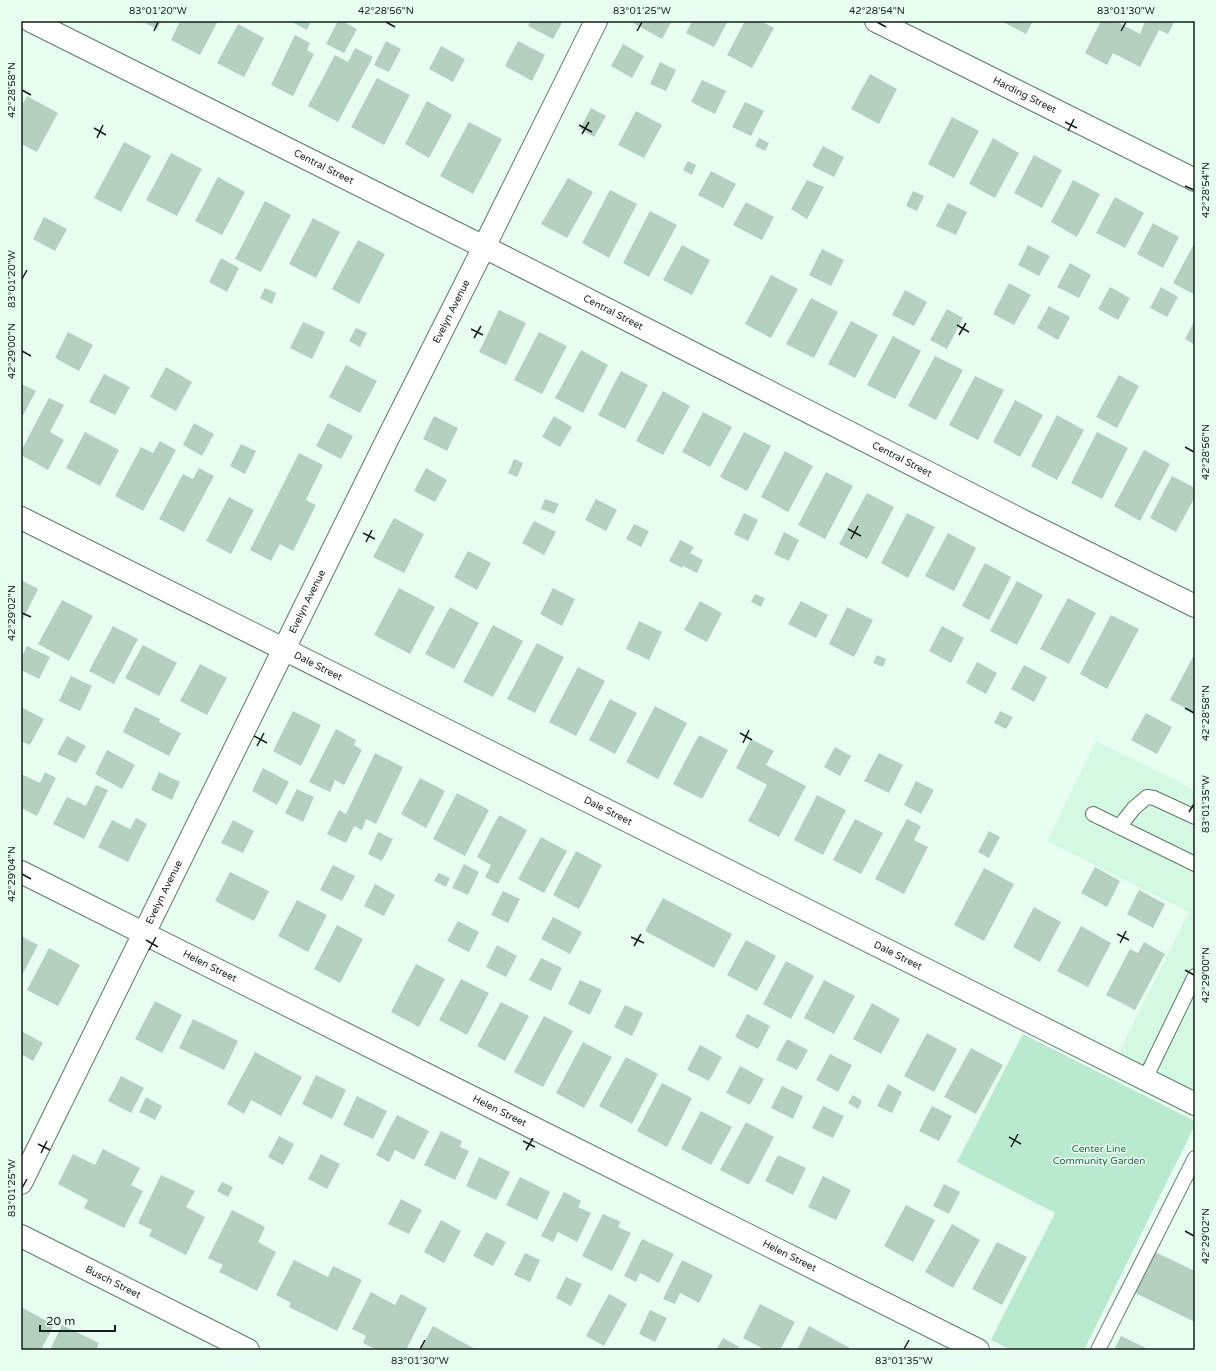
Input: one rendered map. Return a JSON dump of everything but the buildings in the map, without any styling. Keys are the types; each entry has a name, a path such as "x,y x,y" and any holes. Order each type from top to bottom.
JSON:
{"street":[{"name":"Central Street","path":"31,21 484,247 1026,523 1195,606"},
{"name":"Evelyn Avenue","path":"21,1183 383,447 596,21"},
{"name":"Harding Street","path":"876,21 1195,180"},
{"name":"Dale Street","path":"21,518 1195,1104"},
{"name":"Helen Street","path":"21,872 978,1350"},
{"name":"Busch Street","path":"21,1236 248,1350"}],"lane":[{"path":"1120,826 1134,808 1148,797 1154,798 1195,817"},
{"path":"1093,814 1195,864"},
{"path":"1145,1079 1195,976"},
{"path":"1098,1350 1195,1158"}],"shaded area":[{"path":"1096,741 1195,790 1195,1090 1119,1052 1189,912 1047,841"}],"green space":[{"name":"Center Line Community Garden","path":"1023,1034 1195,1121 1195,1125 1084,1350 1011,1350 991,1340 1055,1213 957,1162"}]}
